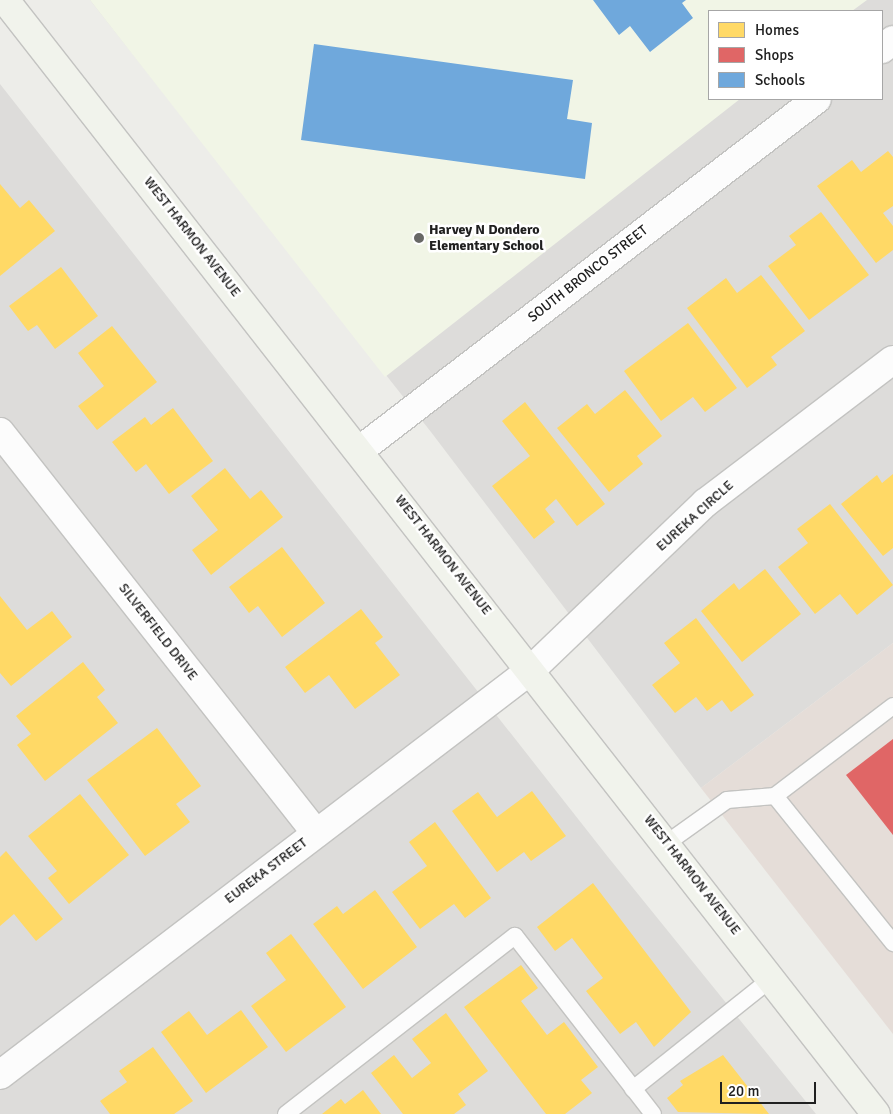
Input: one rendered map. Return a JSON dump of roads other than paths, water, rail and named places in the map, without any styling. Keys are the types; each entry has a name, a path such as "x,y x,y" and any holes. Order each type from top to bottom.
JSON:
{"main road":[{"name":"WEST HARMON AVENUE","path":"6,0 532,669 876,1114"}],"street":[{"path":"883,48 893,40"},
{"name":"SOUTH BRONCO STREET","path":"360,450 815,100"},
{"name":"EUREKA CIRCLE","path":"532,669 705,503 893,360"},
{"name":"SILVERFIELD DRIVE","path":"0,432 316,833"},
{"name":"EUREKA STREET","path":"0,1075 532,669"}],"lane":[{"path":"667,843 727,800 775,796 893,706"},
{"path":"775,796 893,943"},
{"path":"286,1114 515,936 653,1114"},
{"path":"633,1089 772,978"}],"place":[{"name":"Harvey N Dondero Elementary School","path":"419,238"}]}
